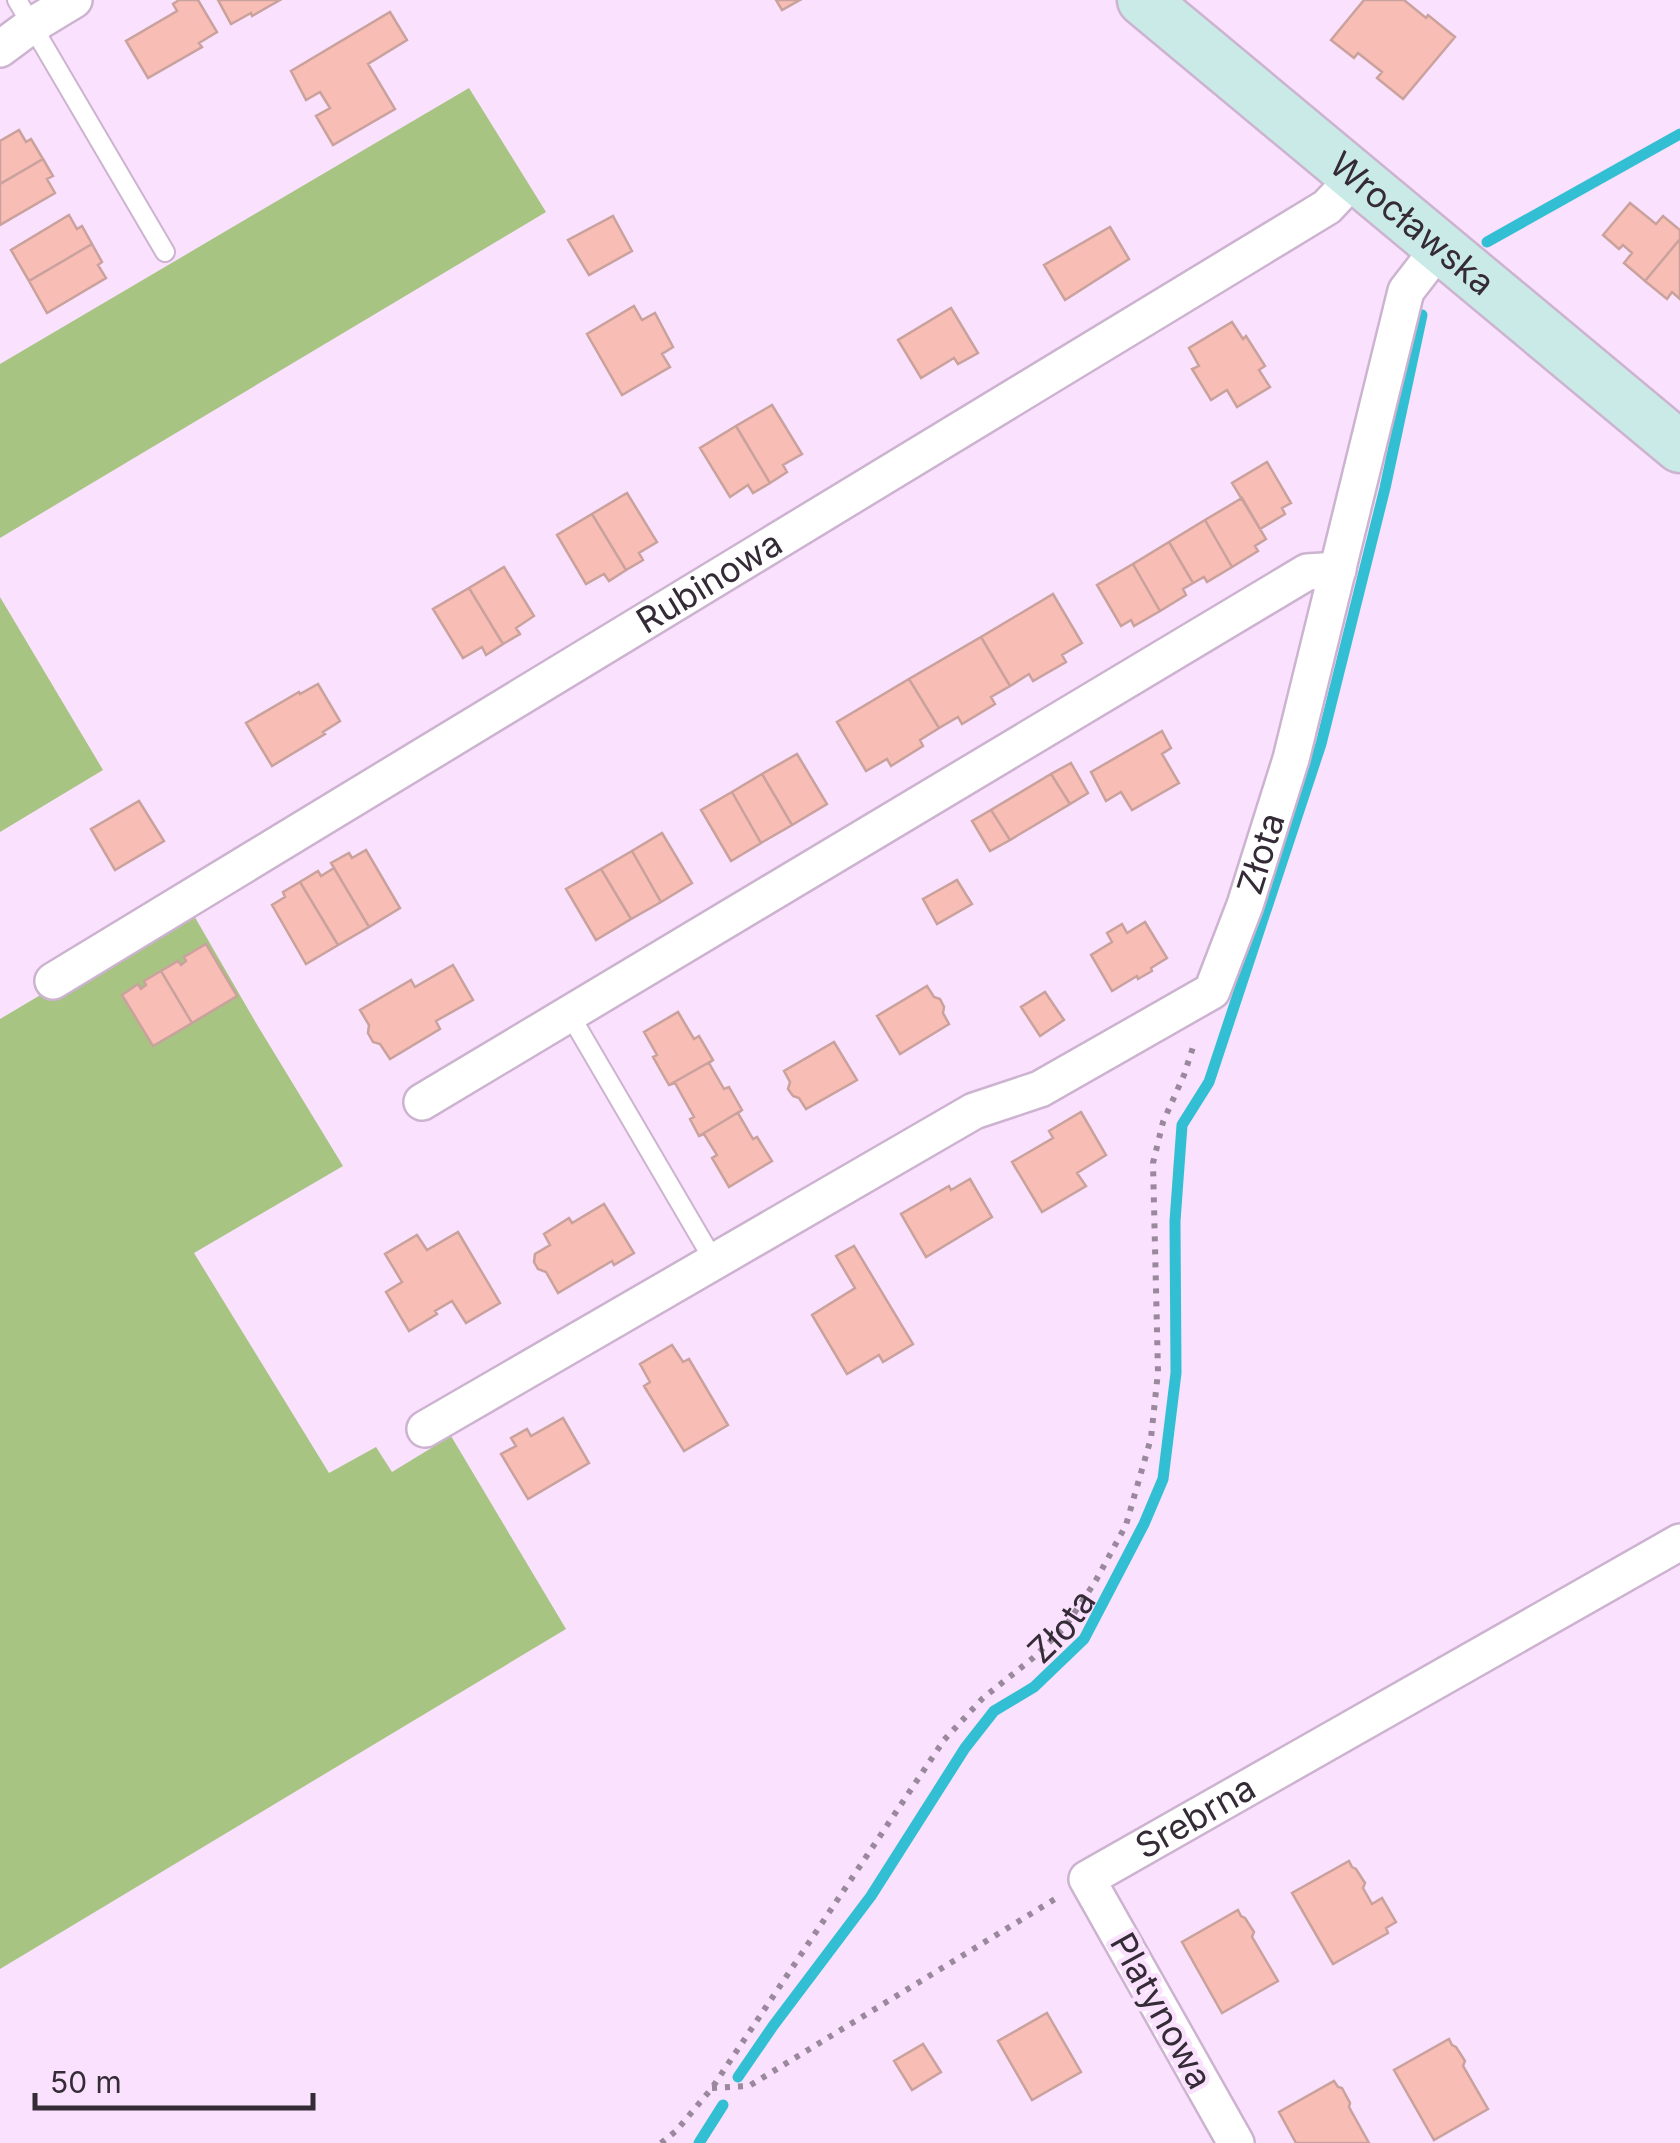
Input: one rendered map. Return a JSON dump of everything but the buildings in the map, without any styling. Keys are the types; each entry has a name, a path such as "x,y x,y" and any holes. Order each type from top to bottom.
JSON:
{"street":[{"path":"0,50 24,13 74,0"},
{"name":"Wrocławska","path":"1144,0 1680,447"},
{"name":"Rubinowa","path":"53,980 1327,207 1356,176"},
{"name":"Złota","path":"425,1429 974,1110 1040,1089 1212,991 1291,760 1406,291 1440,247"},
{"path":"422,1102 1308,572 1338,570"},
{"name":"Srebrna","path":"1087,1879 1680,1542"},
{"name":"Platynowa","path":"1087,1879 1236,2143"}],"lane":[{"path":"24,13 165,252"},
{"path":"570,1015 714,1262"}],"path":[{"name":"Złota","path":"661,2143 712,2088 944,1740 983,1698 1065,1627 1126,1524 1150,1438 1158,1372 1154,1164 1163,1122 1184,1075"},
{"path":"712,2088 749,2086 1087,1879"}],"green space":[{"path":"469,88 546,212 0,538 0,364"},
{"path":"0,597 103,770 0,832"},
{"path":"189,907 343,1166 194,1253 329,1473 376,1447 392,1472 451,1436 566,1629 0,1969 0,1019"}],"waterway":[{"path":"1487,242 1680,134"},
{"path":"738,2077 871,1896 965,1748 994,1711 1034,1687 1084,1639 1163,1479 1176,1373 1175,1221 1182,1125 1209,1082 1321,744 1385,488 1422,315"},
{"path":"699,2143 723,2105"}]}
